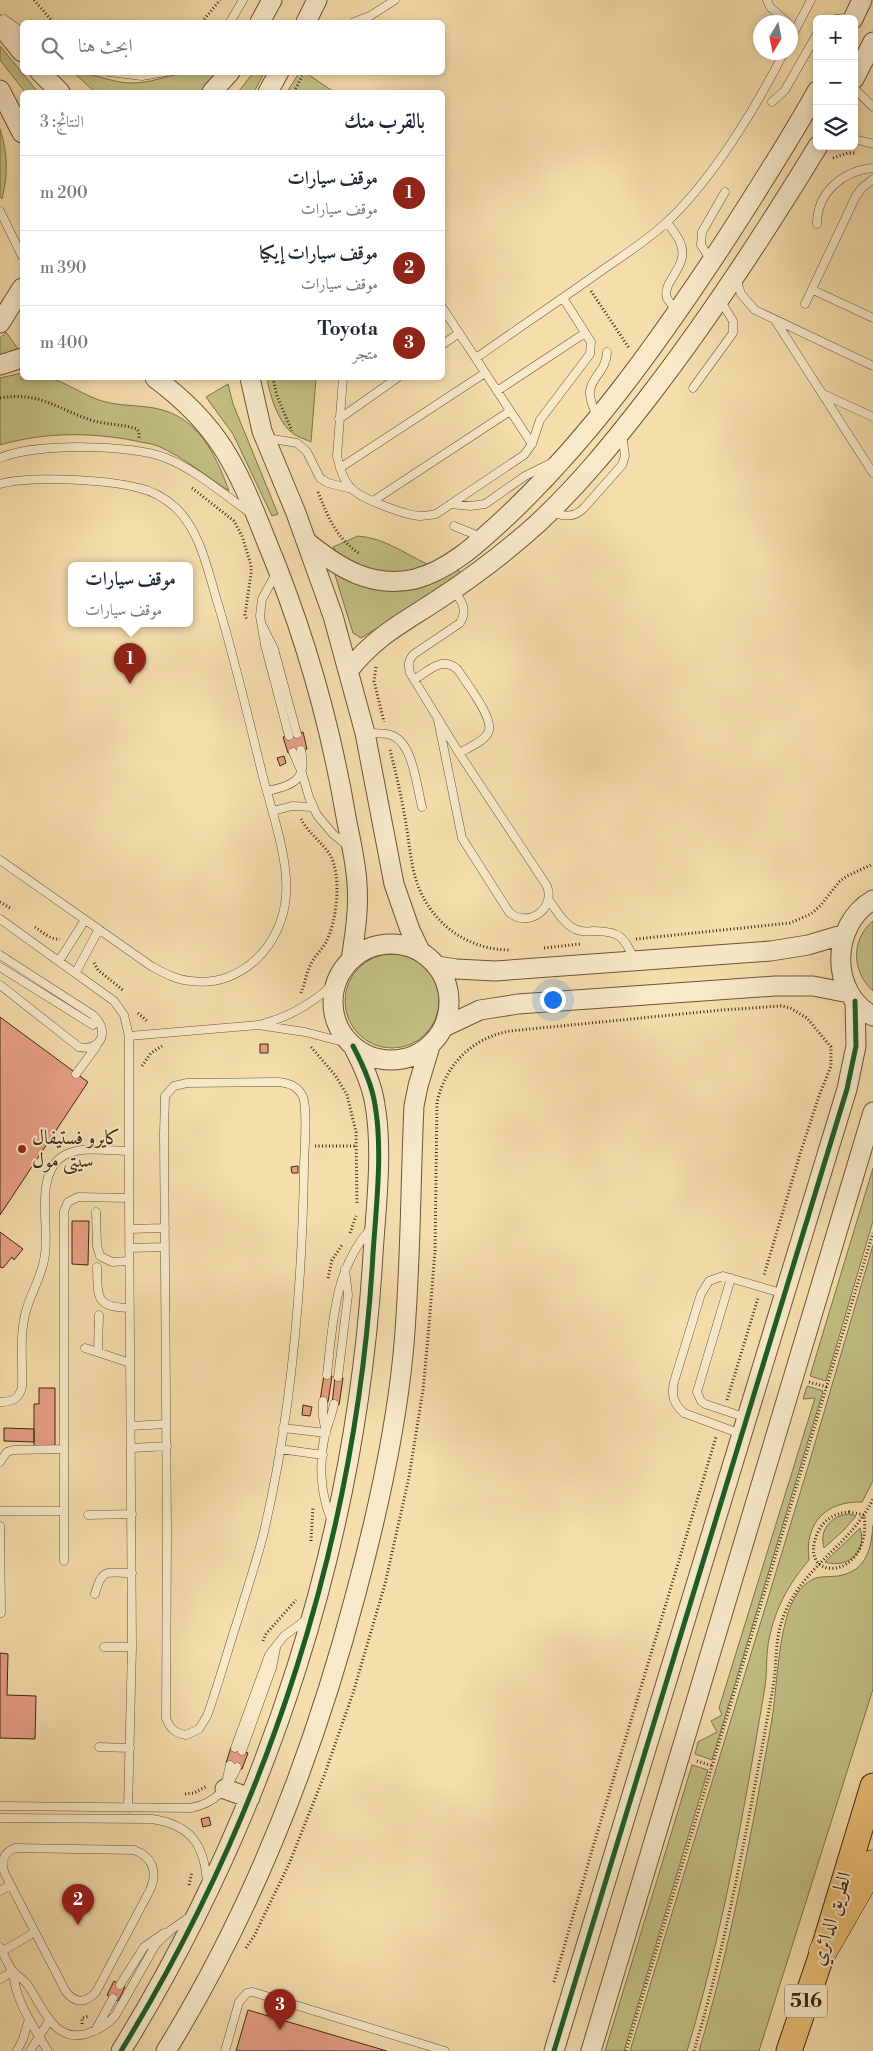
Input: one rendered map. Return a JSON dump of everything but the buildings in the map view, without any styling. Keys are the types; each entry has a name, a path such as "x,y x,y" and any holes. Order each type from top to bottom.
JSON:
{"highway":[{"name":"الطريق الدائري","path":"789,2051 823,1952 873,1786"},
{"name":"516","path":"823,1952 873,1864"}],"street":[{"path":"307,20 317,0"},
{"path":"850,15 862,0"},
{"path":"0,25 20,50"},
{"path":"858,72 873,42"},
{"path":"43,75 58,90"},
{"path":"214,90 227,75"},
{"path":"269,90 277,75"},
{"path":"0,90 20,128"},
{"path":"308,542 347,571 369,578 391,581 414,579 435,572 454,561 483,538 519,506 564,457 640,364 678,311 768,174 813,98"},
{"path":"348,671 370,645 383,634 454,590 537,524 583,476 621,432 677,360 720,300 760,240 816,150"},
{"path":"0,323 20,292"},
{"path":"0,365 20,359"},
{"path":"157,380 192,408 224,449 256,516 278,570 303,641 324,713 341,786 352,849 358,909 351,960"},
{"path":"250,380 265,438 308,542 333,616 365,733 394,884 410,930 420,951"},
{"path":"873,900 859,911 845,934 841,948 840,964 843,979 852,997 873,1016"},
{"path":"437,966 495,972 790,949 845,934"},
{"path":"121,2051 148,2006 204,1902 273,1741 314,1616 335,1528 356,1417 365,1352 377,1199 378,1145 376,1106 371,1085 352,1045 344,1035 334,1014 334,990 351,960 364,951 377,946 392,944 406,946 420,951 437,966 446,983 450,1002 444,1027 430,1046 414,1106 403,1354 393,1429 380,1503 342,1648 294,1790 234,1927 204,1985 166,2051"},
{"path":"444,1027 480,1010 518,1004 775,986 812,986 852,997"},
{"path":"554,2051 852,1068 856,1046 852,997"},
{"path":"352,1045 367,1054 383,1059 400,1059 416,1055 430,1046"},
{"path":"591,2051 873,1112"},
{"path":"217,1786 250,1798"}],"lane":[{"path":"231,20 243,0"},
{"path":"359,20 370,16 395,0"},
{"path":"767,0 770,7 779,15"},
{"path":"798,20 811,0"},
{"path":"0,16 20,31"},
{"path":"772,102 785,90 813,41"},
{"path":"476,358 563,298 667,222 698,189 716,164 752,110 780,60"},
{"path":"134,75 148,75"},
{"path":"858,92 873,107"},
{"path":"858,140 873,144"},
{"path":"817,224 817,215 823,197 837,181 850,174 873,168"},
{"path":"806,304 856,196 873,179"},
{"path":"712,260 701,245 702,232 724,192"},
{"path":"0,211 20,252"},
{"path":"667,222 680,242 682,249 680,265 667,291 668,299 678,311"},
{"path":"736,276 742,294 755,310 873,366"},
{"path":"813,290 873,318"},
{"path":"265,438 297,443 307,452 317,474 324,481 352,490 373,501 420,516 436,514 518,461 532,444 543,416 590,354 591,342 563,298"},
{"path":"693,388 733,333 733,321 720,300"},
{"path":"445,312 532,444"},
{"path":"775,320 873,473"},
{"path":"497,391 585,332"},
{"path":"445,343 459,333"},
{"path":"598,417 593,407 590,392 594,378 604,364 607,352"},
{"path":"340,468 485,373"},
{"path":"343,380 337,456 340,468 352,490"},
{"path":"339,419 394,380"},
{"path":"822,394 873,417"},
{"path":"373,501 510,411"},
{"path":"0,458 25,450 44,448 138,450 165,457 178,464 256,516"},
{"path":"451,504 470,506 485,504 525,476 564,457"},
{"path":"0,484 42,479 122,485 140,488 158,495 178,510 195,536 232,650 268,791 283,862 286,895 279,925 272,939 257,960 240,973 216,981 192,982 180,979 151,966 0,860"},
{"path":"454,526 468,534 483,538"},
{"path":"278,570 262,599 260,607 265,645 293,735"},
{"path":"438,720 459,824 466,845 514,916 525,919 530,918 544,909 549,900 550,892 548,886 459,753 408,667 411,658 418,651 456,627 463,618 464,608 454,590"},
{"path":"414,680 437,664 453,665 487,716 490,726 488,734 459,753"},
{"path":"365,733 387,734 401,740 408,752 422,807"},
{"path":"297,751 312,807 324,825 352,849"},
{"path":"268,791 288,786 298,779 302,772"},
{"path":"272,811 297,805 312,807"},
{"path":"549,900 572,928 584,932 613,932 625,940 635,961"},
{"path":"0,919 114,1001 124,1015 129,1036 128,1198 132,1448 132,1647 128,1808"},
{"path":"59,961 85,920"},
{"path":"76,972 99,929"},
{"path":"0,955 93,1015 102,1025 100,1041 90,1048 79,1047 0,985"},
{"path":"0,967 93,1025"},
{"path":"258,1025 304,1008 338,980"},
{"path":"129,1036 258,1025 305,1032 352,1045"},
{"path":"76,1074 96,1047"},
{"path":"187,1082 278,1082 290,1084 300,1091 304,1102 305,1146 299,1285 280,1449 256,1562 220,1680 204,1724 194,1734 186,1735 173,1730 166,1718 167,1446 164,1100 174,1086 187,1082"},
{"path":"0,1402 14,1400 21,1392 24,1321 29,1300 44,1262 46,1187 52,1166 60,1159 79,1150 129,1151"},
{"path":"64,1561 65,1206 73,1198 78,1197 128,1198"},
{"path":"96,1212 97,1246 100,1256 112,1262 129,1261"},
{"path":"327,1375 337,1294 345,1269 357,1244 375,1223"},
{"path":"129,1229 165,1228"},
{"path":"129,1248 165,1247"},
{"path":"97,1267 98,1292 103,1302 114,1308 130,1308"},
{"path":"338,1377 348,1295 345,1269"},
{"path":"744,1426 719,1427 684,1413 678,1407 672,1391 704,1287 715,1277 723,1276 785,1294"},
{"path":"731,1278 697,1392 701,1401 724,1411 744,1426"},
{"path":"98,1351 99,1315"},
{"path":"85,1348 130,1363"},
{"path":"323,1401 326,1433"},
{"path":"334,1404 326,1433 322,1482 324,1498 335,1528"},
{"path":"131,1426 166,1424"},
{"path":"282,1428 326,1433"},
{"path":"132,1448 167,1446"},
{"path":"0,1462 7,1452 13,1450 64,1449"},
{"path":"280,1449 323,1455"},
{"path":"0,1511 64,1511"},
{"path":"88,1515 132,1514"},
{"path":"0,1526 1,1613"},
{"path":"95,1594 101,1576 108,1573 132,1573"},
{"path":"239,1750 266,1661 276,1646 293,1628 314,1616"},
{"path":"104,1647 132,1647"},
{"path":"100,1747 130,1748"},
{"path":"0,1806 199,1807 214,1800 217,1786 233,1766"},
{"path":"0,1818 152,1820 171,1824 185,1830 196,1842 202,1856 204,1902 171,1930 150,1952 115,2016 106,2025 95,2031 72,2035 63,2032 49,2021 26,1983 13,1971 1,1949 34,1932"},
{"path":"15,1848 134,1850 142,1853 152,1866 154,1874 150,1890 96,1992 90,1999 81,2002 72,2000 66,1992 10,1885 2,1868 2,1861 4,1855 9,1850 15,1848"},
{"path":"0,1891 10,1885"},
{"path":"120,1984 144,1947 161,1934 171,1930"},
{"path":"0,1979 13,1971"},
{"path":"13,1971 15,1988 29,2019 48,2051"},
{"path":"225,2051 239,2002 247,1993 253,1992 445,2051"},
{"path":"95,2031 113,1998"},
{"path":"17,2051 29,2019"},
{"path":"30,2051 49,2021"}],"path":[{"path":"34,0 50,20"},
{"path":"204,20 220,0"},
{"path":"295,90 302,76"},
{"path":"585,282 640,364"},
{"path":"273,380 277,396 297,443"},
{"path":"0,398 26,396 40,399 94,421 132,427 139,432 138,450"},
{"path":"184,482 234,521 242,536 251,565 245,615 248,625"},
{"path":"314,483 335,531 349,546 363,555"},
{"path":"380,661 374,673 374,681 402,799 416,880 430,909 448,929 469,942 492,949 515,950"},
{"path":"297,805 306,828 330,854 334,864 336,891 331,933 310,964 299,997"},
{"path":"625,940 790,923 811,914 821,905 839,882 847,876 873,864"},
{"path":"0,902 14,912"},
{"path":"28,922 55,940 68,935 73,938"},
{"path":"541,948 588,944"},
{"path":"89,948 94,955 96,967 127,996"},
{"path":"385,1584 409,1477 423,1390 435,1251 437,1102 451,1069 461,1056 474,1045 496,1034 510,1031 781,1006 790,1008 807,1018 830,1047 831,1066 802,1145 724,1411"},
{"path":"136,1009 139,1016 145,1021 153,1023"},
{"path":"305,1043 314,1049 341,1083 352,1113 356,1146 357,1214 347,1238 332,1260 327,1288"},
{"path":"129,1083 140,1083 142,1066 146,1059 151,1053 162,1046"},
{"path":"305,1146 356,1146"},
{"path":"626,2051 873,1233"},
{"path":"553,1986 719,1427"},
{"path":"694,2051 730,1914 774,1682 777,1639 780,1626 796,1590 819,1562 844,1540 864,1515 873,1499"},
{"path":"310,1548 313,1526 312,1504"},
{"path":"855,1563 840,1569 825,1566 819,1562 815,1547 818,1532 822,1525 834,1516 841,1513 857,1512 864,1515 867,1522 868,1540"},
{"path":"262,1642 266,1634 298,1597"},
{"path":"162,1808 167,1800 174,1796 194,1793 206,1787 217,1786"},
{"path":"186,1893 192,1874 191,1865"},
{"path":"83,2034 82,2018 92,2014"}],"shaded area":[{"path":"0,46 20,70 20,75 24,75 36,90 23,90 0,60"},
{"path":"76,75 92,75 124,83 139,83 173,75 217,75 201,90 93,90"},
{"path":"251,75 263,75 255,90 240,90"},
{"path":"298,75 309,75 331,90 288,90"},
{"path":"0,129 5,147 6,164 2,199 0,196"},
{"path":"6,332 18,349 0,355 0,338"},
{"path":"20,373 20,380 56,380 102,401 154,408 169,412 182,419 203,438 218,463 229,491 176,456 158,446 150,444 102,436 68,435 33,438 0,445 0,378"},
{"path":"267,380 316,380 311,442 290,431 282,421"},
{"path":"228,384 233,404 278,514 272,516 233,434 206,397"},
{"path":"358,536 385,543 427,564 405,574 385,574 365,569 347,560 333,547"},
{"path":"458,569 462,576 361,638 353,633 335,575 337,572 371,585 398,591 425,586"},
{"path":"873,921 873,991 861,975 856,956 860,937"},
{"path":"392,954 410,958 425,968 435,983 439,1001 435,1019 425,1034 410,1044 392,1048 374,1044 359,1034 349,1019 345,1001 349,983 359,968 374,958"},
{"path":"873,1168 873,1221 826,1381 810,1376"},
{"path":"873,1245 873,1481 862,1502 838,1505 828,1510 814,1525 808,1547 809,1560 794,1579 782,1600 770,1633 765,1687 732,1870 700,2006 687,2051 630,2051 808,1467"},
{"path":"807,1386 823,1391 712,1760 695,1754 698,1742 717,1732 711,1721 722,1715 719,1708 815,1398 803,1399"},
{"path":"849,1514 856,1516 824,1548 823,1535 828,1525 836,1518"},
{"path":"873,1525 873,1689 759,2051 699,2051 731,1930 748,1848 771,1725 781,1645 788,1614 796,1595 810,1581 819,1577 838,1576 848,1573 861,1564 869,1550"},
{"path":"860,1528 861,1544 859,1551 854,1557 841,1563 825,1562"},
{"path":"692,1765 708,1770 624,2051 605,2051"}],"cycle path":[{"path":"554,2051 847,1089 856,1046 855,1001"},
{"path":"121,2051 174,1959 221,1864 262,1767 296,1668 325,1567 348,1464 364,1359 378,1179 378,1141 374,1097 367,1075 353,1046"}],"place":[{"name":"موقف سيارات","path":"130,684"},
{"name":"كايرو فستيفال سيتى مول","path":"22,1149"},
{"name":"موقف سيارات إيكيا","path":"78,1925"},
{"name":"Toyota","path":"280,2030"}]}
